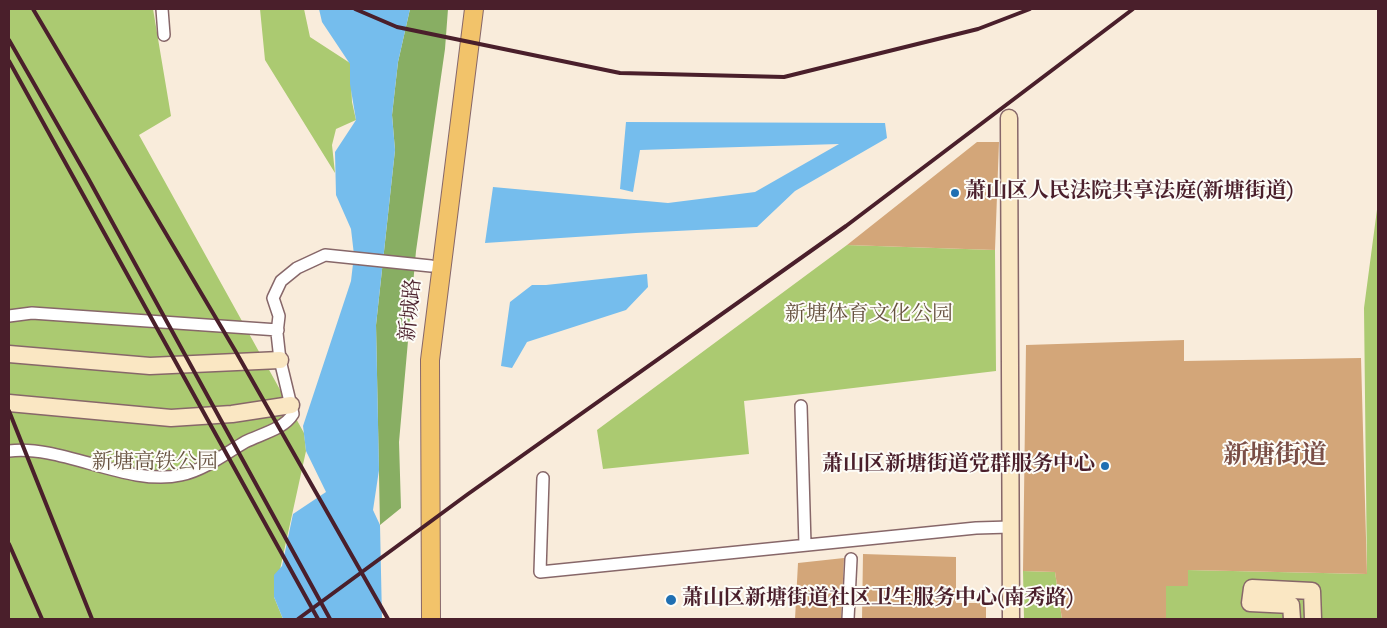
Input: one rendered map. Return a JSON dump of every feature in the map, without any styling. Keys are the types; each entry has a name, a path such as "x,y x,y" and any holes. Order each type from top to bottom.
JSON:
{"main road":[{"name":"新城路","path":"422,619 421,360 431,266 465,9"},
{"name":"新城路","path":"431,619 430,360 474,9"}],"street":[{"path":"162,9 164,35"},
{"path":"1009,118 1011,619"},
{"path":"9,451 42,452 114,469 162,477 181,475 196,470 256,437 288,422 293,414 280,360 279,316 273,298 282,281 297,268 325,255 431,266"},
{"path":"9,316 32,313 278,330"},
{"path":"9,354 150,366 280,360"},
{"path":"9,403 171,418 232,414 291,405"},
{"path":"801,406 805,545"},
{"path":"543,478 540,572 976,528 1010,527"},
{"path":"848,619 851,559"},
{"path":"1292,619 1291,604 1250,603 1252,588 1312,591 1313,619"}],"green space":[{"name":"新塘高铁公园","path":"9,9 153,9 171,116 139,135 304,433 306,451 274,597 283,619 9,619"},
{"path":"260,9 304,9 310,37 350,63 352,102 356,120 336,129 332,145 335,173 265,60"},
{"path":"410,9 448,9 445,49 416,251 399,442 401,508 380,525 376,325 395,150 392,115 398,62"},
{"path":"1378,202 1378,619 1166,619 1166,586 1188,570 1367,574 1364,308"},
{"name":"新塘体育文化公园","path":"847,245 995,250 996,371 744,401 749,454 603,469 597,430"},
{"path":"1023,571 1055,572 1062,619 1024,619"}],"water":[{"path":"319,9 410,9 398,62 392,115 395,150 376,325 379,470 373,510 380,525 382,619 283,619 274,597 274,575 282,566 293,514 326,492 306,451 303,426 351,281 354,255 351,229 336,195 335,152 356,120 350,84 350,64 322,22"},
{"path":"626,122 885,123 887,138 795,191 757,227 485,243 493,187 668,203 755,192 839,144 640,150 633,192 620,189"},
{"path":"647,274 648,287 626,310 527,342 512,368 501,366 510,302 532,285"}],"building":[{"name":"萧山区人民法院共享法庭(新塘街道)","path":"977,142 999,142 995,250 847,245"},
{"path":"1184,340 1184,361 1361,358 1367,574 1188,570 1188,586 1166,586 1166,619 1062,619 1055,572 1023,571 1026,345"},
{"path":"863,554 956,557 956,603 986,603 986,619 862,619"},
{"path":"844,558 841,619 795,619 798,563"}],"railway":[{"path":"33,9 236,352 388,619"},
{"path":"355,9 397,27 620,73 784,77 978,29 1030,9"},
{"path":"298,619 468,494 846,226 1133,9"},
{"path":"9,40 88,178 330,619"},
{"path":"9,61 318,619"},
{"path":"9,411 92,619"},
{"path":"9,544 42,619"}],"place":[{"name":"萧山区人民法院共享法庭(新塘街道)","path":"955,193"},
{"name":"萧山区新塘街道党群服务中心","path":"1105,466"},
{"name":"萧山区新塘街道社区卫生服务中心(南秀路)","path":"671,600"}],"district":[{"name":"新塘街道","path":"1275,459"}]}
